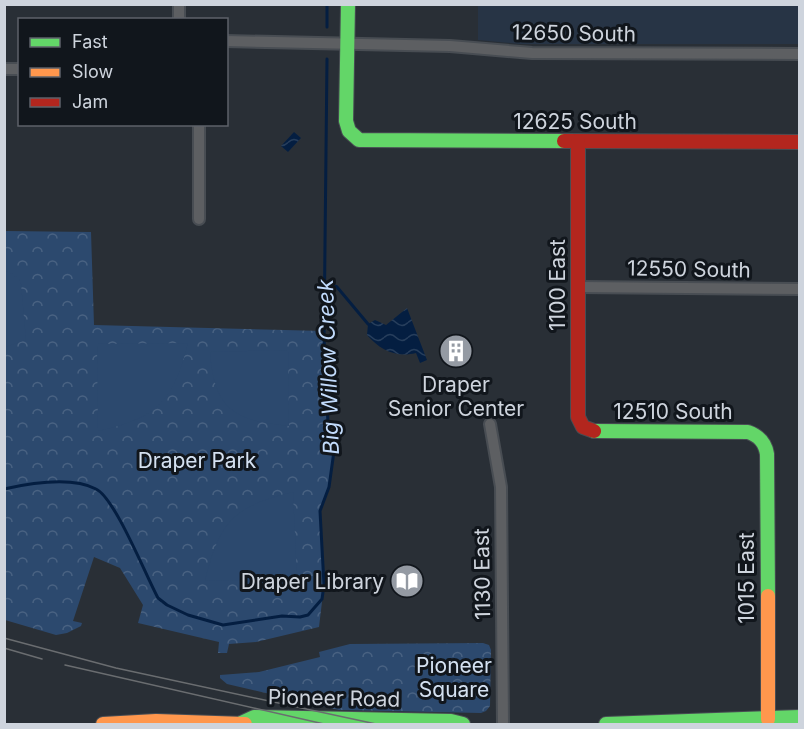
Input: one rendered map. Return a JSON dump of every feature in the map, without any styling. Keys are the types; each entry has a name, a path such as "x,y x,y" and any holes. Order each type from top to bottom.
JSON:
{"street":[{"path":"348,4 348,42"},
{"name":"12650 South","path":"228,41 462,46 532,53 800,54"},
{"name":"12625 South","path":"348,42 346,121 352,135 359,140 800,142"},
{"path":"199,126 199,219"},
{"name":"1100 East","path":"578,142 578,417 584,427"},
{"name":"12550 South","path":"578,287 800,289"},
{"name":"1130 East","path":"490,424 501,487 503,724"},
{"name":"12510 South","path":"584,427 599,432 748,432 762,439"},
{"name":"1015 East","path":"762,439 767,454 768,719"},
{"name":"Pioneer Road","path":"103,724 176,721 243,724 254,717 451,721 463,724"},
{"path":"606,724 800,717"}],"shaded area":[{"path":"478,5 799,5 799,44 520,44 478,40"}],"green space":[{"name":"Draper Park","path":"4,231 91,232 94,325 324,331 328,424 334,451 329,487 320,511 324,585 319,627 256,642 229,644 227,653 218,653 219,642 138,623 143,605 120,568 94,557 73,621 82,623 81,626 67,633 56,635 5,620"},
{"path":"8,271 19,279 21,284 26,340 5,347 4,272"},
{"path":"188,343 176,380 160,404 135,420 98,431 97,344"},
{"path":"288,350 289,426 254,420 241,416 231,409 216,387 210,352"},
{"path":"293,492 297,579 205,581 216,544 232,520 256,504"},
{"name":"Pioneer Square","path":"483,643 489,645 491,650 490,706 481,713 339,710 227,684 220,678 220,675 259,672 320,657 319,652 350,644"}],"water":[{"path":"294,132 301,138 288,152 281,146"},
{"path":"407,308 427,360 420,363 416,353 389,352 367,335 368,324 375,320 386,325"}],"waterway":[{"name":"Big Willow Creek","path":"327,4 327,27"},
{"name":"Big Willow Creek","path":"4,489 38,483 63,482 86,485 96,489 104,495 121,522 158,598 188,615 223,625 282,616 300,617 308,615 322,599 324,585 320,511 329,487 334,451 328,424 324,338 327,59"},
{"path":"325,282 337,287 368,324"}],"tram line":[{"path":"4,638 116,668 376,724"},
{"path":"4,648 42,659"},
{"path":"65,665 324,724"}],"traffic: fast":[{"path":"348,4 346,121 349,131 359,140 564,141"},
{"path":"594,431 748,432 758,438 765,446 767,454 768,596"},
{"path":"241,723 254,717 451,721 463,724"},
{"path":"606,724 800,717"}],"traffic: slow":[{"path":"768,596 768,719"},
{"path":"103,724 156,721 245,724"}],"traffic: jam":[{"path":"564,141 800,142"},
{"path":"578,142 578,417 583,427 594,431"}],"place":[{"name":"Draper Senior Center","path":"456,351"},
{"name":"Draper Library","path":"407,581"}]}
